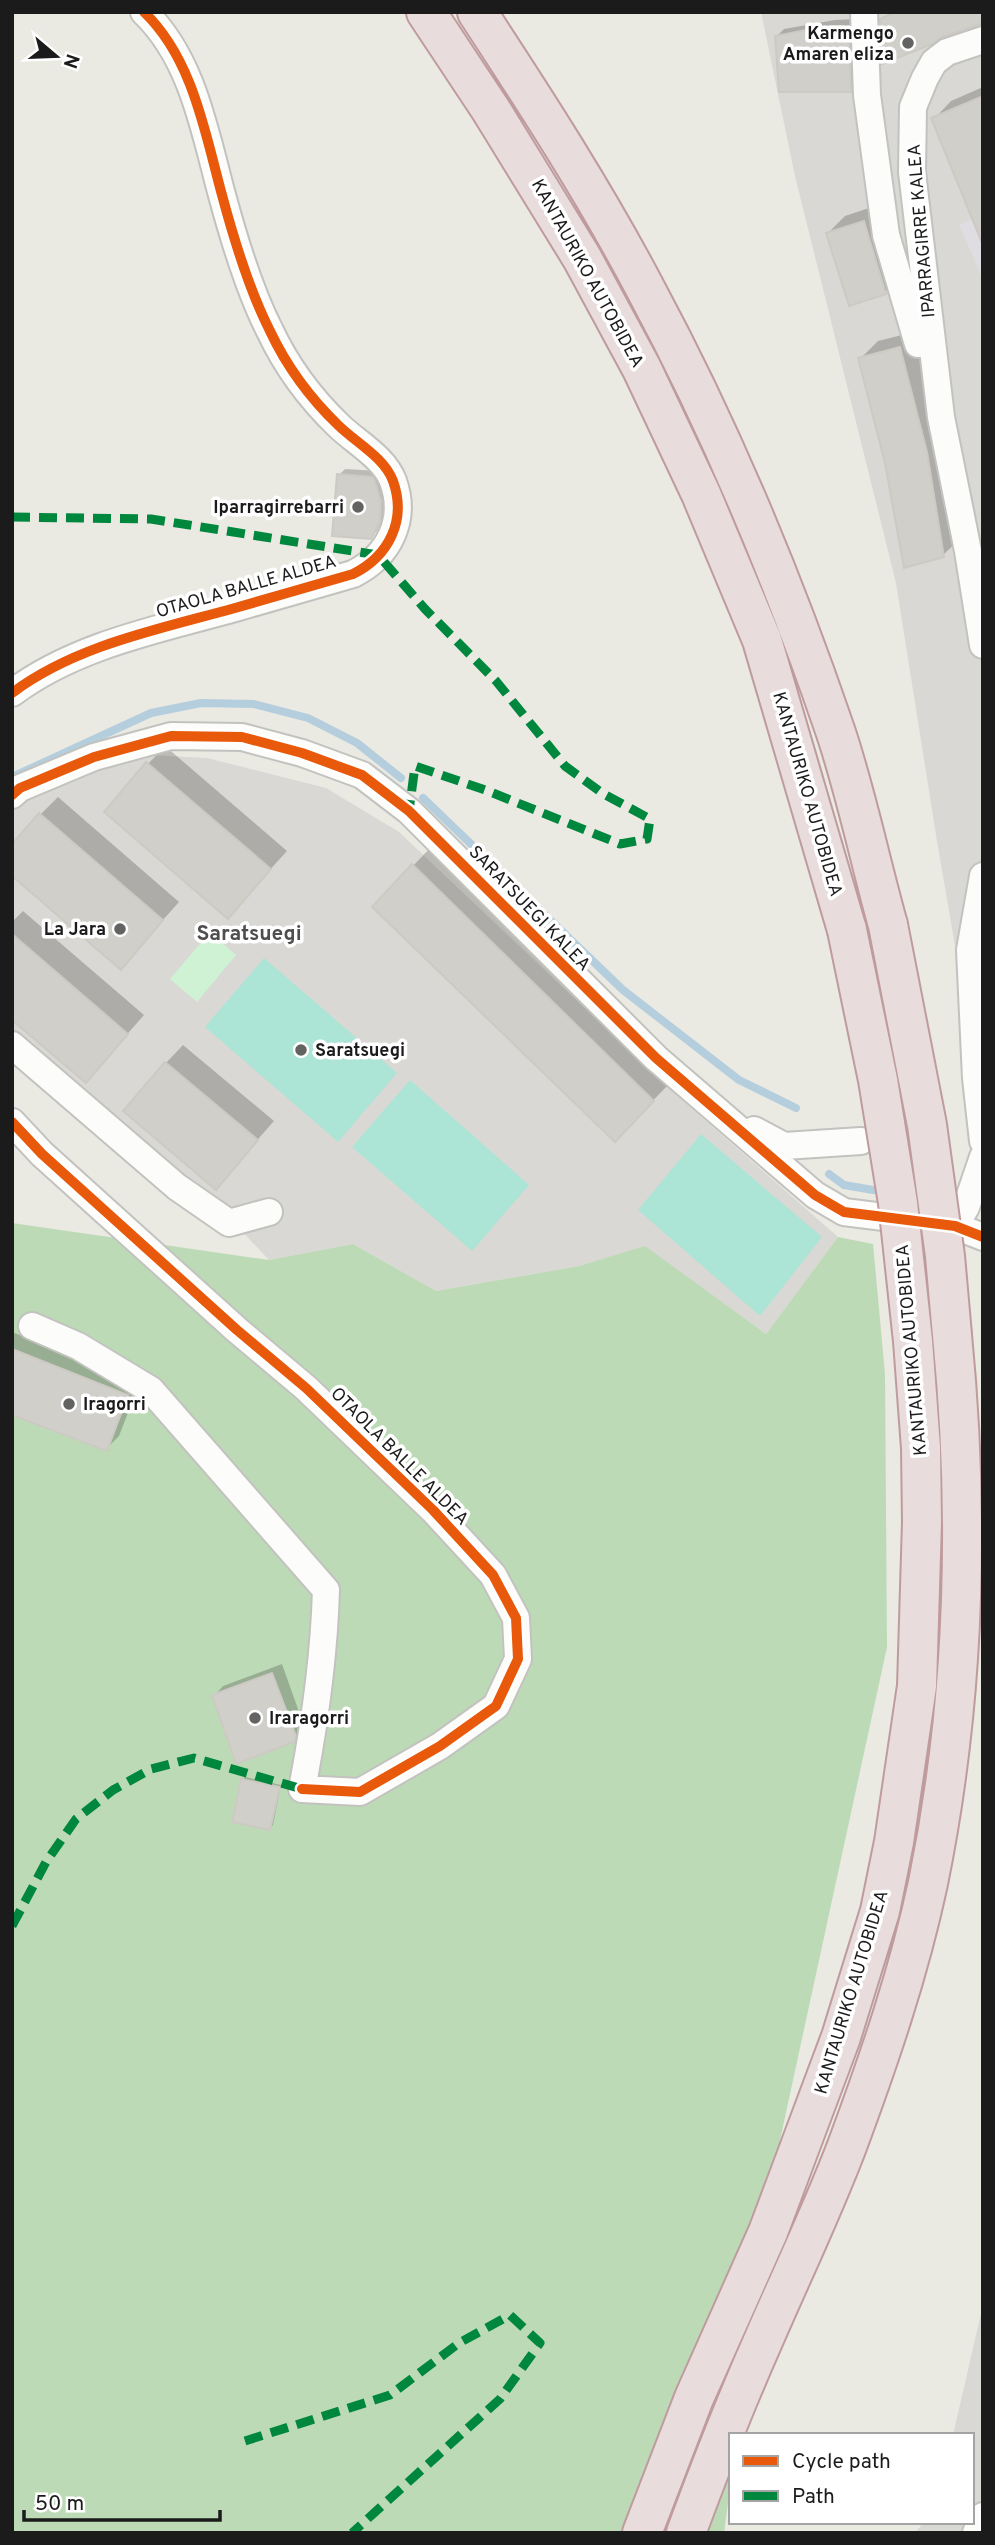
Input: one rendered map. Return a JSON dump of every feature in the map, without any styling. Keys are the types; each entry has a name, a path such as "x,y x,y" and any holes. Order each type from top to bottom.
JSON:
{"highway":[{"name":"KANTAURIKO AUTOBIDEA","path":"426,12 491,110 582,258 642,369 701,494 762,640 847,930 878,1080 898,1203 912,1341 921,1448 922,1522 917,1686 894,1842 880,1911 841,2037 772,2220 689,2410 642,2533"},
{"path":"477,12 546,118 645,288 712,422 759,526 836,732 888,925 927,1125 945,1256 952,1335 963,1485 960,1637 954,1712 928,1883 910,1957 846,2147 730,2418 686,2533"}],"street":[{"name":"OTAOLA BALLE ALDEA","path":"12,693 29,681 75,658 122,641 353,573 364,568 379,555 394,534 397,500 393,481 387,470 378,459 336,424 298,378 269,330 226,208 211,149 185,75 164,36 144,12"},
{"name":"IPARRAGIRRE KALEA","path":"863,12 867,95 886,235 941,416"},
{"name":"IPARRAGIRRE KALEA","path":"983,40 947,52 934,62 913,107 912,172 941,416 968,551 983,645"},
{"name":"SARATSUEGI KALEA","path":"12,795 20,788 94,757 171,736 242,737 302,753 362,775 409,811 656,1058 815,1195 844,1212 955,1226 983,1237"},
{"path":"983,876 970,950 976,1078 983,1141"},
{"path":"12,1045 177,1187 229,1223 269,1212"},
{"name":"SARATSUEGI KALEA","path":"718,1112 784,1146 861,1141"},
{"name":"OTAOLA BALLE ALDEA","path":"12,1122 42,1154 237,1330 306,1388 433,1510 493,1575 516,1618 518,1659 496,1706 440,1746 360,1792 302,1789 317,1712 326,1590 151,1390 78,1346 32,1326"},
{"path":"955,1226 966,1207 983,1157"},
{"path":"976,2533 983,2516"}],"shaded area":[{"path":"761,12 983,12 983,1108 896,583 795,176"},
{"path":"983,214 983,280 959,225"},
{"path":"127,754 207,758 326,788 399,832 683,1101 838,1237 766,1334 645,1247 579,1266 436,1291 353,1244 269,1260 207,1194 12,1036 12,807 21,800"},
{"name":"Saratsuegi","path":"264,958 397,1073 338,1142 205,1027"},
{"name":"Saratsuegi","path":"410,1080 529,1185 472,1251 352,1147"},
{"path":"701,1134 822,1237 760,1316 638,1210"},
{"path":"983,2305 983,2533 915,2533 922,2524 974,2524 974,2433 953,2433"}],"green space":[{"name":"Saratsuegi","path":"210,932 236,955 197,1002 170,979"},
{"path":"12,1223 269,1260 353,1244 436,1291 579,1266 645,1246 766,1334 838,1237 873,1244 885,1374 887,1647 767,2200 737,2433 729,2433 729,2495 724,2533 12,2533"}],"building":[{"name":"Karmengo Amaren eliza","path":"895,12 983,12 983,23 942,37 932,44 882,64 880,19"},
{"path":"827,26 849,26 851,92 779,92 775,36"},
{"path":"983,96 983,243 982,243 931,118"},
{"path":"864,221 886,294 849,306 826,233"},
{"path":"900,347 927,452 944,557 904,568 885,463 858,358"},
{"name":"Iparragirrebarri","path":"337,474 373,477 381,501 380,522 371,539 332,536"},
{"path":"146,762 271,869 228,919 104,812"},
{"path":"39,813 163,920 121,970 12,876 12,844"},
{"path":"412,864 654,1101 615,1142 372,907"},
{"path":"12,934 128,1034 86,1083 12,1020"},
{"path":"165,1062 258,1140 216,1190 123,1111"},
{"name":"Iragorri","path":"12,1349 128,1395 107,1451 12,1415"},
{"name":"Iraragorri","path":"272,1673 296,1736 294,1742 236,1764 212,1695"},
{"path":"241,1779 280,1787 270,1830 232,1822"}],"waterway":[{"name":"Saratsuegi","path":"12,777 151,713 201,703 254,704 308,718 357,743 401,778"},
{"name":"Saratsuegi","path":"423,798 623,990 739,1080 796,1108"},
{"name":"Saratsuegi","path":"829,1174 844,1185 873,1190"}],"marked path":[{"path":"12,517 151,519 378,555 425,609 496,681 565,766 602,793 650,819 647,839 620,844 488,791 415,766 409,811"},
{"path":"12,1926 46,1862 76,1819 113,1790 151,1769 194,1758 302,1789"},
{"path":"245,2441 390,2395 459,2343 510,2315 540,2343 500,2399 352,2533"}],"cycle path":[{"path":"12,693 63,662 119,640 353,574 366,566 385,547 396,523 397,495 389,472 318,404 299,381 276,344 256,300 237,246 203,122 186,74 161,31 144,12"},
{"path":"12,795 20,788 94,757 171,736 242,737 302,753 362,775 409,811 656,1058 815,1195 844,1212 955,1226 983,1237"},
{"path":"12,1122 42,1154 237,1330 306,1388 433,1510 493,1575 516,1618 518,1659 496,1706 440,1746 360,1792 302,1789"}],"place":[{"name":"Karmengo Amaren eliza","path":"908,43"},
{"name":"Iparragirrebarri","path":"358,507"},
{"name":"La Jara","path":"120,929"},
{"name":"Saratsuegi","path":"301,1050"},
{"name":"Iragorri","path":"69,1404"},
{"name":"Iraragorri","path":"255,1718"}],"district":[{"name":"Saratsuegi","path":"249,933"}]}
